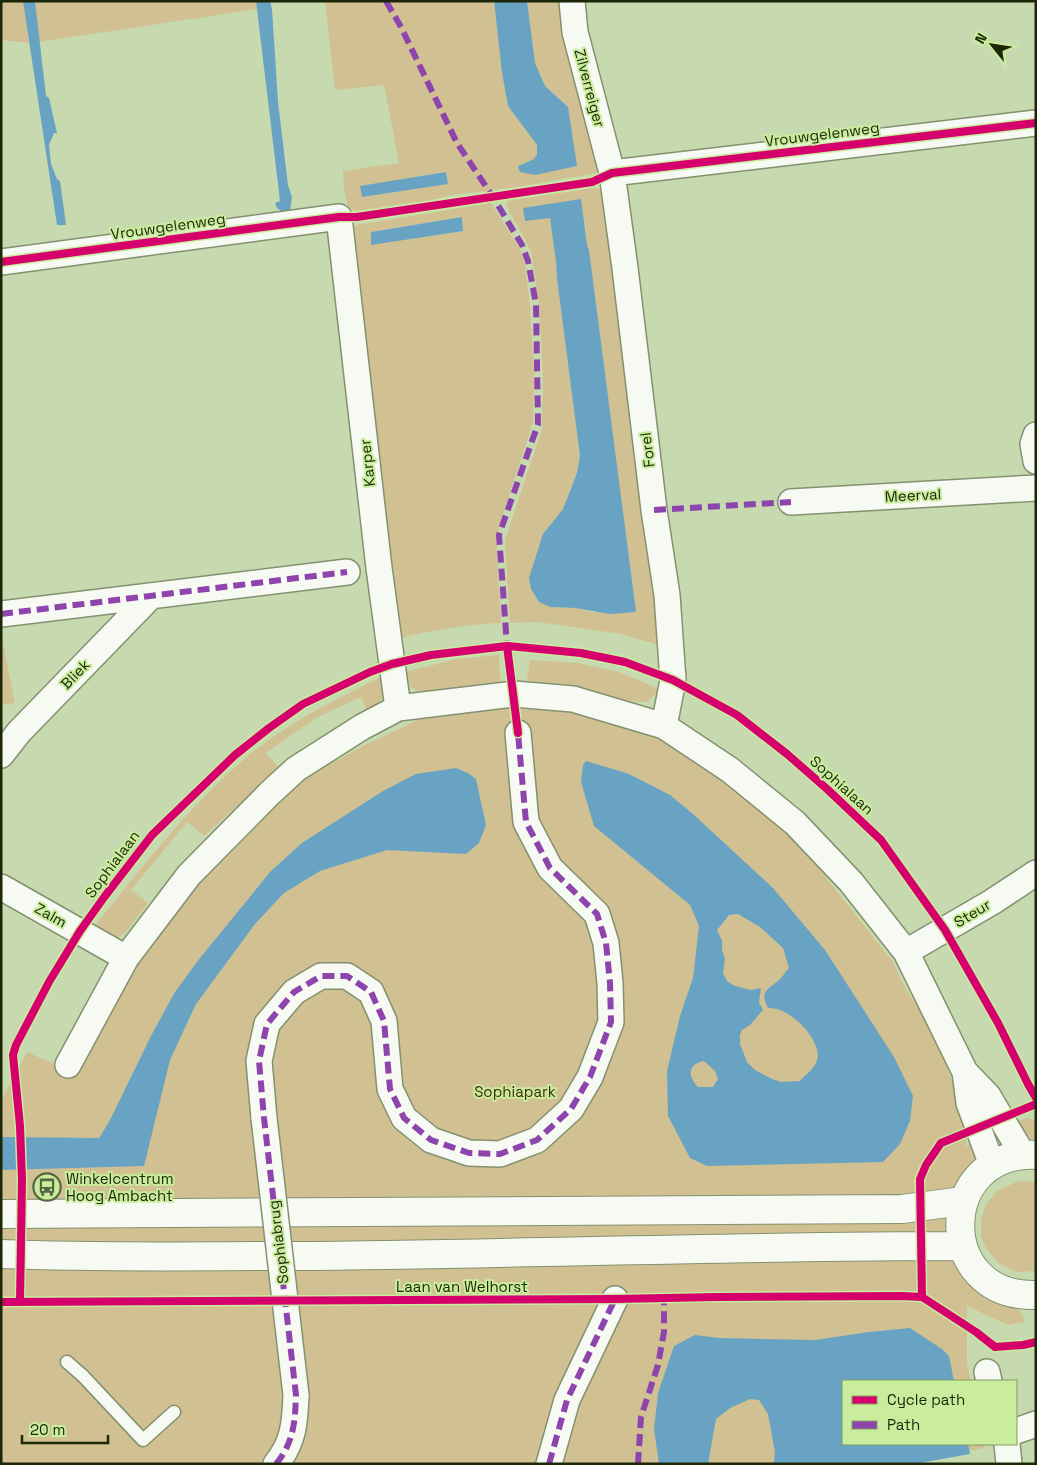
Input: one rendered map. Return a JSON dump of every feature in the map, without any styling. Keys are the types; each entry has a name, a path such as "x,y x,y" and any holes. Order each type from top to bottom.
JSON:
{"main road":[{"path":"1029,1155 1007,1158 992,1165 975,1181 963,1201 959,1224 963,1246 972,1266 988,1282 1008,1292 1034,1301"},
{"path":"1,1214 902,1209 963,1201"},
{"name":"Laan van Welhorst","path":"1,1254 95,1257 416,1255 760,1247 963,1246"}],"street":[{"name":"Zilverreiger","path":"572,1 575,32 612,173"},
{"name":"Vrouwgelenweg","path":"612,173 1036,122"},
{"name":"Forel","path":"612,173 654,510 667,595 673,680 664,726"},
{"name":"Vrouwgelenweg","path":"1,262 338,217"},
{"name":"Karper","path":"338,217 379,568 398,708"},
{"path":"1036,435 1033,444 1036,461"},
{"name":"Meerval","path":"791,502 1036,488"},
{"path":"1,614 347,572"},
{"name":"Bliek","path":"1,755 20,732 151,596"},
{"path":"68,1065 126,958 189,875 296,769 362,727 398,708 514,694 573,699 664,726 730,770 795,823 851,882 906,952 965,1072 970,1103 992,1165"},
{"name":"Sophiabrug","path":"276,1464 285,1453 295,1425 296,1394 259,1061 267,1024 294,992 321,976 347,976 371,992 384,1021 390,1089 404,1118 431,1140 469,1153 500,1154 537,1140 571,1109 590,1076 611,1022 606,943 597,914 550,868 526,822 518,733"},
{"name":"Steur","path":"906,952 992,902 1036,873"},
{"name":"Zalm","path":"1,887 126,958"},
{"path":"965,1072 988,1096 1029,1155"},
{"path":"549,1464 567,1400 615,1299"},
{"path":"1017,1431 1036,1424"},
{"path":"1007,1445 1009,1464"}],"lane":[{"path":"67,1362 83,1376 143,1440 174,1412"}],"green space":[{"path":"1,1 23,1 29,43 1,40"},
{"path":"35,1 256,1 257,9 39,42"},
{"path":"325,1 494,1 502,73 508,106 537,145 537,154 534,159 518,166 535,175 568,107 545,86 535,63 527,1 559,1 600,167 597,173 355,211 348,207 343,171 399,163 384,85 335,90","holes":["446,172 448,183 362,197 360,187"]},
{"path":"594,188 600,189 604,195 635,435 659,645 621,634 537,622 510,623 505,540 542,429 543,376 539,304 531,251 507,207 507,201","holes":["550,218 585,225 589,250 635,612 593,612 575,608 550,607 543,534 563,509 577,473 580,456"]},
{"path":"491,203 520,249 525,264 530,306 534,374 533,422 496,536 501,623 450,628 400,638 352,228 357,225","holes":["462,217 463,231 371,244 371,232"]},
{"path":"1,633 15,703 1,705"},
{"path":"499,655 500,683 426,694 410,687 406,672 456,659"},
{"path":"530,660 578,663 619,672 659,689 648,702 626,701 586,690 527,681"},
{"path":"381,677 383,694 379,708 369,715 361,697 316,718 266,753 279,768 204,836 187,822 131,890 148,903 124,934 116,938 94,927 182,821 241,762 290,726"},
{"name":"Sophiapark","path":"506,709 578,710 668,739 717,774 793,836 893,962 904,986 930,1026 950,1076 966,1107 966,1146 976,1142 977,1158 966,1172 967,1276 1012,1303 1019,1309 1025,1322 1008,1325 967,1306 967,1363 971,1380 842,1380 842,1445 984,1445 985,1448 898,1464 1,1464 1,1101 27,1052 73,1072 133,966 179,900 293,782 420,719 448,711"},
{"path":"1027,1118 1036,1120 1036,1144 1017,1122"},
{"path":"1016,1182 1036,1183 1036,1271 1016,1272 998,1263 984,1245 981,1235 981,1219 986,1205 996,1192"}],"water":[{"path":"23,1 35,1 46,96 49,98 57,133 54,133 49,145 51,164 57,179 60,181 66,225 57,225"},
{"path":"256,1 270,1 272,9 278,102 288,185 292,197 290,211 284,213 277,208 275,203 280,201"},
{"path":"494,1 527,1 535,63 545,86 568,107 577,166 535,175 520,172 518,166 534,159 537,154 537,145 508,106 502,73"},
{"path":"446,172 448,184 362,197 360,186"},
{"path":"581,199 636,612 610,614 575,608 550,607 539,602 531,589 529,578 543,534 563,509 577,473 580,456 550,218 525,221 523,208"},
{"path":"462,217 463,231 371,245 371,232"},
{"path":"586,761 629,774 670,795 773,888 825,950 894,1057 913,1096 910,1121 900,1144 883,1162 707,1166 690,1158 668,1116 667,1071 680,1016 693,978 699,926 690,905 594,826 581,782 583,765","holes":["738,914 760,927 783,948 789,968 765,992 764,999 768,1008 776,1009 793,1017 807,1031 817,1048 818,1056 816,1063 800,1081 781,1082 755,1070 747,1062 740,1044 742,1030 750,1025 763,1010 759,1002 761,988 752,990 733,985 727,981 723,973 725,959 722,941 717,930 729,915","704,1061 715,1071 718,1079 713,1087 698,1087 692,1079 692,1068"]},
{"path":"456,768 476,779 486,825 479,843 466,854 387,850 320,871 284,893 255,924 196,1004 170,1060 144,1166 1,1170 1,1137 99,1138 175,992 200,958 271,871 302,843 383,791 416,774"},
{"path":"910,1328 942,1349 949,1356 954,1380 842,1380 842,1445 968,1445 970,1454 914,1464 774,1464 775,1452 768,1414 759,1400 750,1399 730,1408 716,1419 708,1464 659,1464 654,1429 658,1393 674,1346 695,1335 719,1338 815,1340"}],"marked path":[{"path":"386,1 401,27 457,143 522,245 528,261 536,304 538,424 499,535 507,646"},
{"path":"654,510 791,502"},
{"path":"1,614 347,572"},
{"path":"276,1464 290,1440 295,1414 296,1395 259,1061 267,1024 294,992 321,976 347,976 371,992 384,1021 390,1089 404,1118 431,1140 469,1153 500,1154 537,1140 571,1109 590,1077 611,1022 606,943 597,914 550,868 526,822 518,733"},
{"path":"638,1464 641,1417 658,1365 664,1332 664,1298"},
{"path":"549,1464 567,1400 615,1299"}],"cycle path":[{"path":"1,262 339,217 357,217 592,182 612,173 1036,123"},
{"path":"507,646 518,733"},
{"name":"Sophialaan","path":"20,1302 22,1180 20,1126 13,1055 16,1045 49,982 80,931 152,835 235,755 269,728 303,704 370,672 392,664 431,655 507,646 581,653 625,662 673,680 737,715 787,754 881,840 945,930 998,1023 1036,1098"},
{"path":"922,1297 920,1179 926,1165 941,1143 1036,1104"},
{"path":"1,1302 902,1296 922,1297 976,1332 995,1347 1036,1342"}],"place":[{"name":"Winkelcentrum Hoog Ambacht","path":"47,1187"}]}
